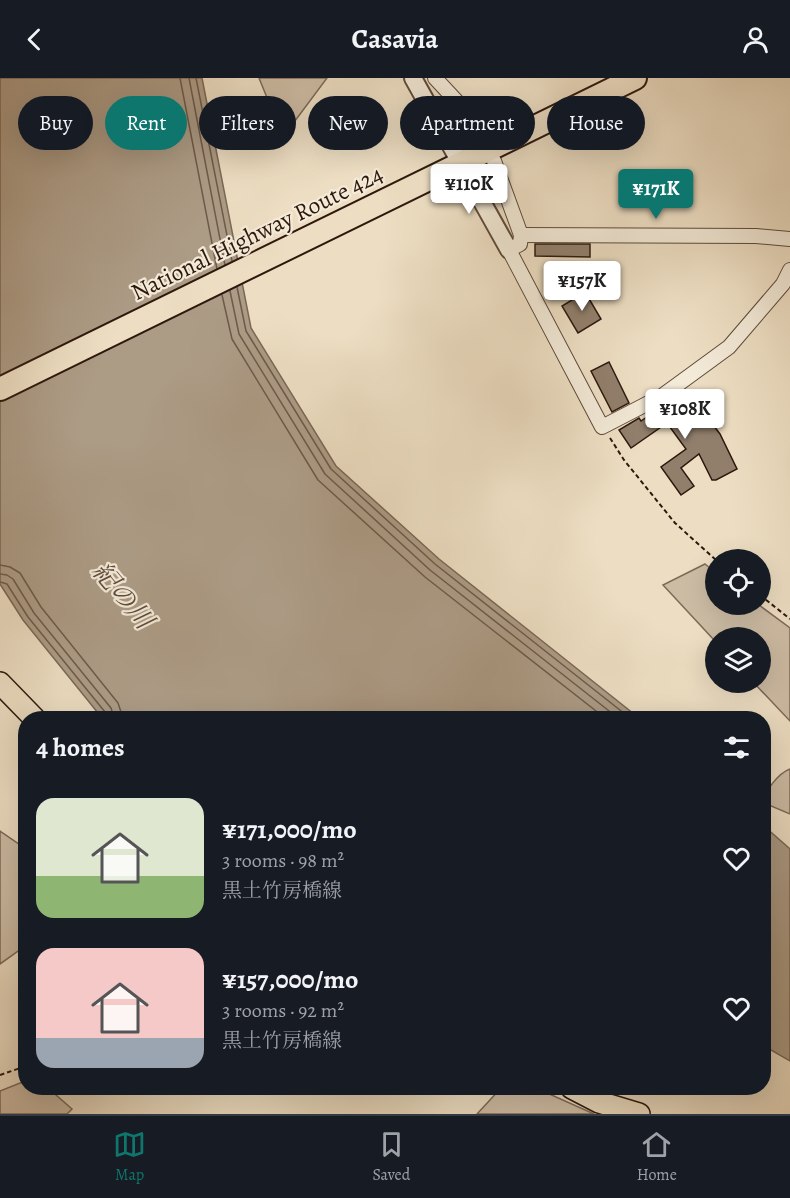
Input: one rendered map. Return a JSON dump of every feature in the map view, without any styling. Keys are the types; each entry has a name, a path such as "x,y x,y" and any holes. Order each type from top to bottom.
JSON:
{"highway":[{"name":"National Highway Route 424","path":"0,389 635,78"}],"main road":[{"path":"0,683 27,711"},
{"path":"586,1095 599,1102 639,1114"}],"street":[{"path":"413,78 509,250 602,427 662,396 729,347 783,284 790,270"},
{"path":"435,78 452,96"},
{"path":"494,161 521,235 520,244 509,250"},
{"path":"521,235 756,236 790,239"}],"path":[{"path":"602,427 624,460 675,524 705,550"},
{"path":"771,604 790,619"},
{"path":"0,1075 18,1069"}],"shaded area":[{"path":"259,78 327,78 314,96 308,96 308,103 296,120 296,96 266,96"},
{"path":"705,564 705,615 771,614 790,628 790,721 763,693 771,693 771,627 705,627 705,630 663,585"},
{"path":"790,769 790,814 771,806 771,785 781,774"},
{"path":"0,831 18,843 18,951 0,964"},
{"path":"18,1084 18,1095 56,1095 72,1109 67,1114 0,1114 0,1091"},
{"path":"495,1095 552,1095 594,1114 477,1114"}],"water":[{"name":"紀の川","path":"0,78 202,78 206,96 199,96 199,150 216,150 251,328 336,466 439,559 630,711 96,711 23,620 0,584"},
{"path":"771,832 790,849 790,1061 771,1050"}],"building":[{"path":"535,244 590,244 590,257 535,256"},
{"path":"585,292 601,319 578,333 562,306"},
{"path":"609,362 629,403 612,412 591,371"},
{"path":"682,393 693,407 697,404 720,434 737,469 712,480 699,454 681,468 694,486 681,495 661,467 686,449 667,423 631,448 619,430 639,418 641,421"}]}
